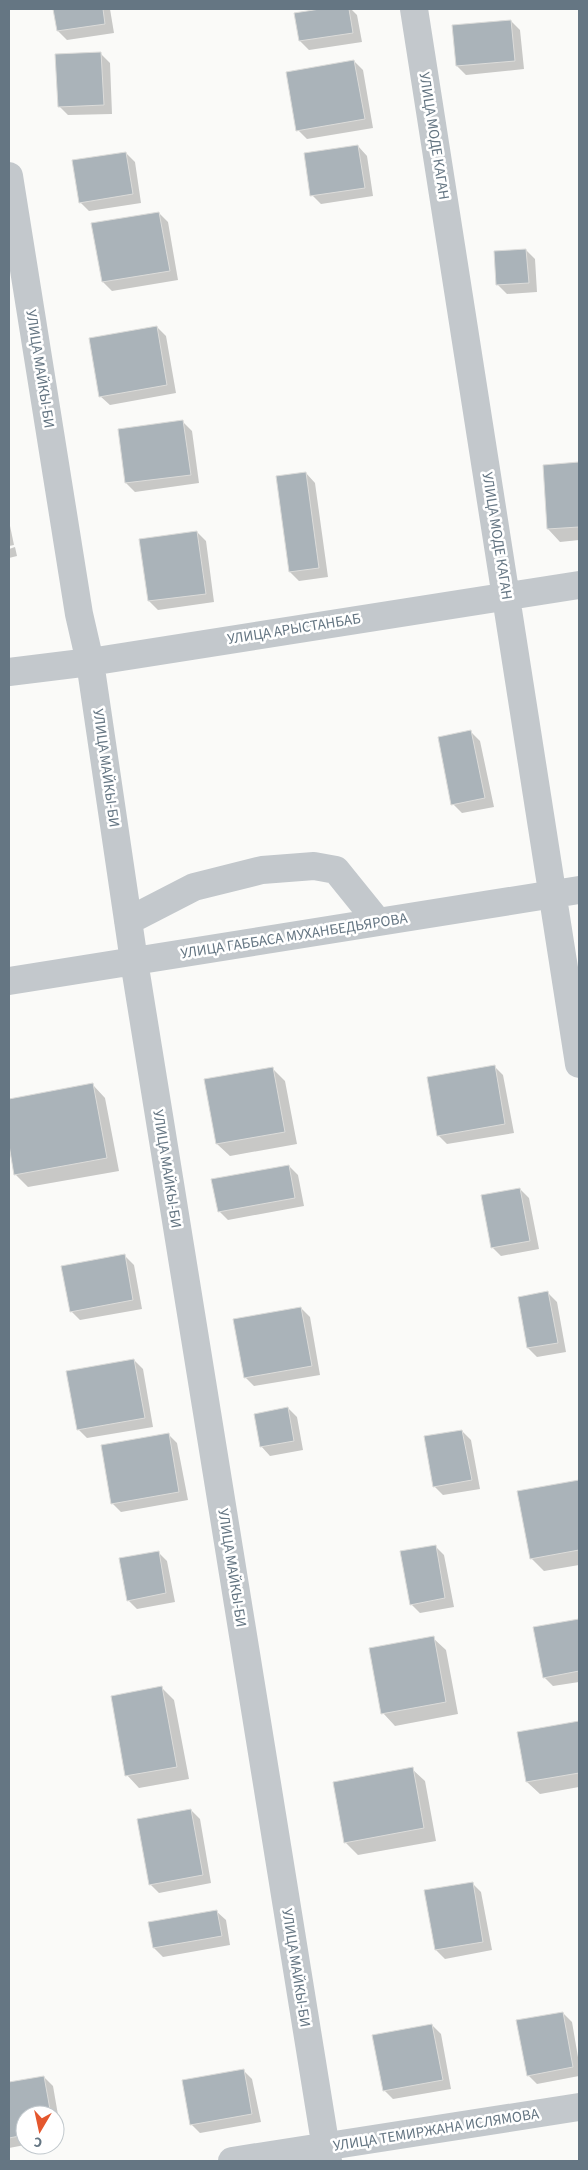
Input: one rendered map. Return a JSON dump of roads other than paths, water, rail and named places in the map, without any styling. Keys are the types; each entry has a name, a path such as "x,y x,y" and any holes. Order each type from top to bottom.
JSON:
{"street":[{"name":"УЛИЦА МОДЕ КАГАН","path":"414,9 506,595 566,892 579,1064"},
{"name":"УЛИЦА МАЙКЫ-БИ","path":"9,176 79,614 90,662 134,961 326,2154"},
{"name":"УЛИЦА АРЫСТАНБАБ","path":"9,672 90,662 579,585"},
{"path":"128,921 194,887 262,870 314,866 336,870 378,922"},
{"name":"УЛИЦА ГАББАСА МУХАНБЕДЬЯРОВА","path":"9,981 566,892"},
{"name":"УЛИЦА ТЕМИРЖАНА ИСЛЯМОВА","path":"232,2161 326,2154 579,2107"}]}
